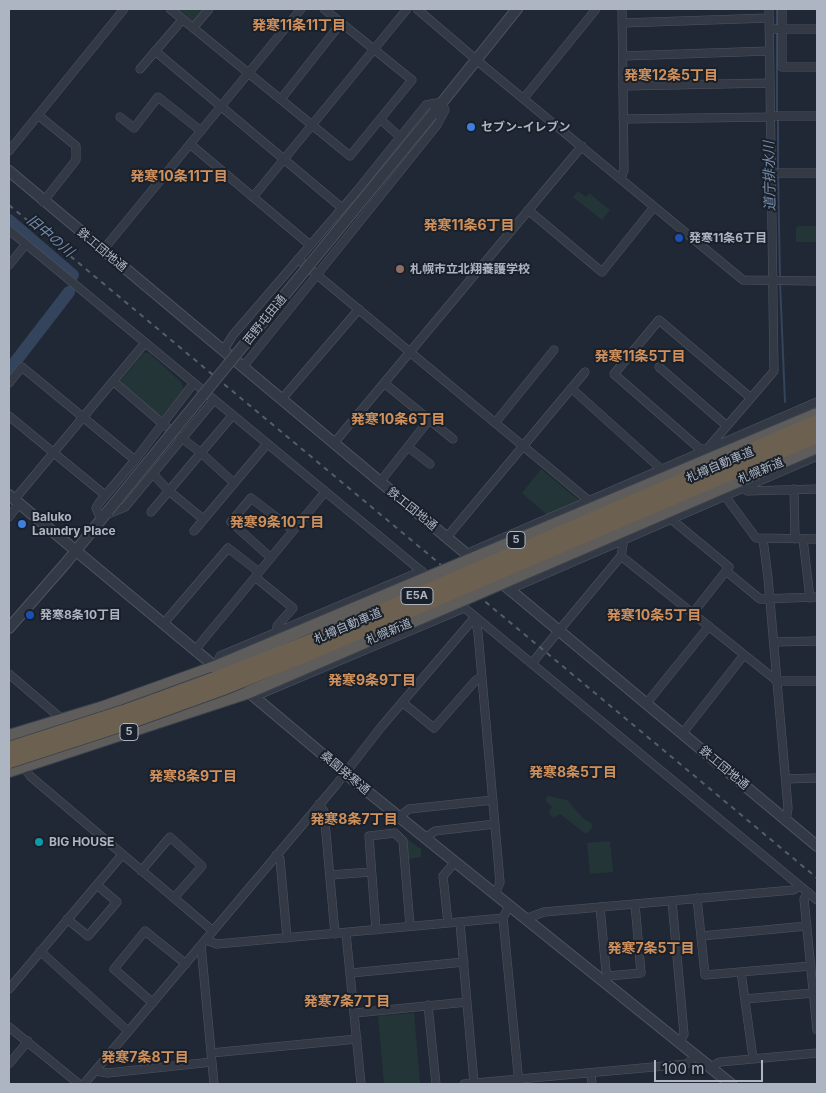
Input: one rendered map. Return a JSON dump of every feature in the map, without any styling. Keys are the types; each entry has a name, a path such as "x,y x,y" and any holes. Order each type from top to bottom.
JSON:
{"highway":[{"name":"5","path":"9,736 104,707 215,666 817,414"},
{"name":"札樽自動車道","path":"9,749 133,709 319,638 817,422"},
{"name":"札樽自動車道","path":"9,761 129,722 223,688 322,648 817,436"},
{"name":"札幌新道","path":"9,771 249,692 817,447"}],"street":[{"path":"9,151 124,9"},
{"path":"170,9 350,156 412,80 324,9"},
{"path":"193,28 209,9"},
{"path":"103,250 302,9"},
{"path":"253,197 407,9"},
{"path":"417,9 743,280 774,282 817,281"},
{"name":"西野屯田通","path":"9,628 104,515 517,9"},
{"path":"524,98 596,9"},
{"path":"621,179 624,170 622,9"},
{"path":"769,9 769,18 776,29 782,67 817,67"},
{"path":"707,449 774,371 776,173 774,116 769,83 770,51 782,9"},
{"path":"622,23 769,18"},
{"path":"140,69 182,20"},
{"path":"281,99 341,23"},
{"path":"776,29 817,29"},
{"path":"155,51 342,208"},
{"path":"623,56 770,51"},
{"path":"623,86 769,83"},
{"path":"120,117 134,128 158,97 201,130"},
{"path":"223,351 232,335 342,208 426,105 442,102 445,110 437,125 243,367"},
{"path":"38,114 76,146 76,160 44,202"},
{"path":"623,119 817,116"},
{"path":"380,119 400,137"},
{"path":"190,144 310,245"},
{"path":"334,443 582,146"},
{"name":"鉄工団地通","path":"9,171 558,632 817,846"},
{"path":"776,173 817,173"},
{"path":"528,210 602,272 654,207"},
{"path":"9,230 817,900"},
{"path":"9,265 26,244"},
{"path":"298,259 588,500"},
{"path":"281,400 359,310"},
{"path":"707,449 700,449 614,374 659,320 751,398"},
{"path":"9,517 14,500 144,343"},
{"path":"495,423 554,350"},
{"path":"9,383 22,367 135,460"},
{"path":"659,367 724,428 730,440"},
{"path":"447,537 585,372"},
{"path":"113,381 163,424 200,452 233,482"},
{"path":"384,383 453,439"},
{"path":"193,384 96,508 104,515 125,507 214,400"},
{"path":"571,388 661,469"},
{"path":"466,554 817,402"},
{"path":"9,416 105,495"},
{"path":"151,512 232,416"},
{"path":"380,482 429,420"},
{"path":"194,531 233,482 267,444"},
{"path":"408,447 430,464"},
{"path":"508,590 817,456"},
{"path":"153,474 169,491 203,519"},
{"path":"744,488 747,491 817,489"},
{"path":"726,571 760,599 814,598 799,539 794,489"},
{"path":"194,650 325,492"},
{"path":"725,496 756,538 817,539"},
{"path":"271,558 231,522 250,498 294,530"},
{"name":"桑園発寒通","path":"14,500 60,540 76,549 194,650 249,692 344,773 525,919 606,980 731,1084"},
{"path":"671,518 729,567 693,613"},
{"path":"532,663 621,556 624,539"},
{"path":"763,539 786,779 788,808 786,820"},
{"path":"164,623 228,548 293,608 278,626 277,632"},
{"path":"621,556 777,681 817,681"},
{"path":"215,666 220,656 422,571"},
{"path":"249,692 263,693 464,608"},
{"path":"475,617 500,882 495,895"},
{"path":"84,1084 475,617"},
{"path":"646,704 709,626"},
{"path":"774,642 817,641"},
{"path":"682,734 744,655"},
{"path":"9,674 63,720"},
{"path":"402,702 434,728 476,680 481,677"},
{"path":"23,766 30,776 213,932"},
{"path":"786,779 817,778"},
{"path":"399,817 409,809 493,800"},
{"path":"319,804 324,811 335,934"},
{"path":"425,838 435,831 495,824"},
{"path":"376,930 369,836 395,833 404,841 410,926"},
{"path":"141,871 170,837 202,866 174,898"},
{"path":"9,989 122,855"},
{"path":"276,855 280,859 286,938"},
{"path":"448,924 443,876 455,862"},
{"path":"330,875 371,872"},
{"path":"67,919 88,936 117,902 97,885"},
{"path":"525,919 544,912 793,890 800,886"},
{"path":"808,892 804,900 817,1030"},
{"path":"697,898 705,975 811,966"},
{"path":"672,901 684,1034 680,1043"},
{"path":"600,907 606,980 641,973 635,904"},
{"path":"509,906 503,918 519,1082"},
{"path":"203,943 217,944 503,918"},
{"path":"460,922 474,1083"},
{"path":"701,936 806,926"},
{"path":"152,1003 114,969 145,932 186,964"},
{"path":"346,933 361,1084"},
{"path":"203,943 214,1084"},
{"path":"40,951 128,1031"},
{"path":"351,973 464,962"},
{"path":"741,972 753,1058"},
{"path":"745,999 813,993"},
{"path":"354,1013 467,1002"},
{"path":"428,1006 436,1084"},
{"path":"9,1026 80,1084"},
{"path":"211,1053 357,1039"},
{"path":"9,1064 28,1041"},
{"path":"710,1067 720,1062 817,1053"},
{"path":"464,1084 519,1082 687,1064 696,1056"},
{"path":"95,1071 108,1073 212,1062"},
{"path":"591,1074 592,1084"}],"shaded area":[{"path":"177,9 205,9 195,21 192,21"},
{"path":"578,191 586,197 589,193 610,210 602,220 573,197"},
{"path":"798,226 817,226 817,242 796,242 796,228"},
{"path":"144,353 149,353 182,383 183,390 163,416 160,416 121,382"},
{"path":"541,469 580,501 547,515 522,493"},
{"path":"548,796 567,800 584,819 593,824 591,829 586,834 560,814 554,817 551,816 549,812 552,807 546,801"},
{"path":"407,839 421,849 421,857 409,859"},
{"path":"610,841 613,872 590,874 587,843"},
{"path":"414,1013 420,1084 384,1084 378,1016"}],"waterway":[{"name":"道庁排水川","path":"777,9 777,27"},
{"name":"道庁排水川","path":"777,32 777,115"},
{"name":"道庁排水川","path":"778,119 778,170"},
{"name":"道庁排水川","path":"778,174 780,277"},
{"name":"旧中の川","path":"9,220 73,275"},
{"name":"道庁排水川","path":"780,282 785,402"},
{"name":"旧中の川","path":"9,370 69,292"}],"railway":[{"path":"9,205 817,878"}],"place":[{"name":"セブン-イレブン","path":"471,127"},
{"name":"発寒11条6丁目","path":"679,238"},
{"name":"札幌市立北翔養護学校","path":"400,269"},
{"name":"Baluko Laundry Place","path":"22,524"},
{"name":"発寒8条10丁目","path":"30,615"},
{"name":"BIG HOUSE","path":"39,842"}],"district":[{"name":"発寒11条11丁目","path":"299,26"},
{"name":"発寒12条5丁目","path":"671,76"},
{"name":"発寒10条11丁目","path":"179,177"},
{"name":"発寒11条6丁目","path":"469,226"},
{"name":"発寒11条5丁目","path":"640,357"},
{"name":"発寒10条6丁目","path":"398,420"},
{"name":"発寒9条10丁目","path":"277,523"},
{"name":"発寒10条5丁目","path":"654,616"},
{"name":"発寒9条9丁目","path":"372,681"},
{"name":"発寒8条5丁目","path":"573,773"},
{"name":"発寒8条9丁目","path":"193,777"},
{"name":"発寒8条7丁目","path":"354,820"},
{"name":"発寒7条5丁目","path":"651,949"},
{"name":"発寒7条7丁目","path":"347,1002"},
{"name":"発寒7条8丁目","path":"145,1058"}]}
